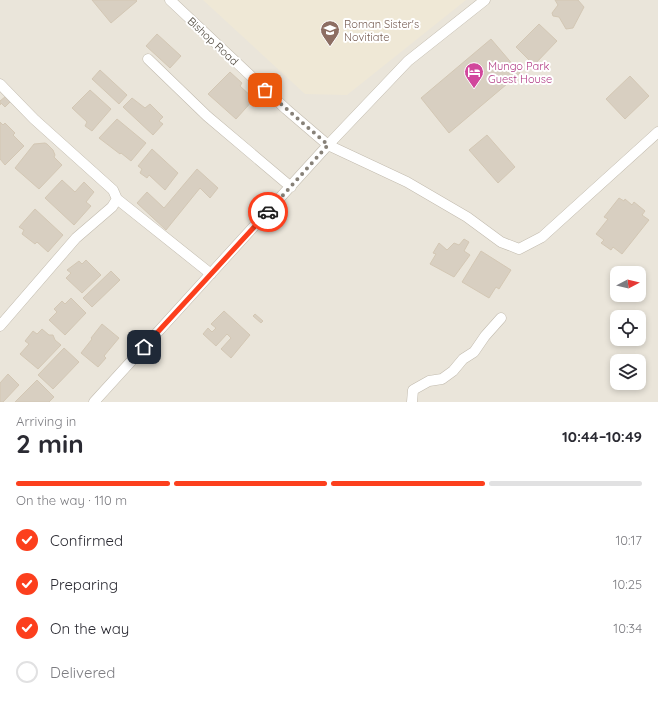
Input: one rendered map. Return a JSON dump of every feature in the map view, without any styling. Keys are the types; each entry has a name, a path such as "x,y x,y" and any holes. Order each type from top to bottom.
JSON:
{"street":[{"name":"Bishop Road","path":"170,0 281,104 328,145 407,182 467,217 501,242 519,249 542,237 658,132"},
{"path":"94,402 328,145 408,61 485,0"},
{"path":"148,59 207,116 291,186"},
{"path":"0,84 34,119 113,190 117,199 211,274"},
{"path":"0,326 76,238 112,207 117,199"},
{"path":"412,402 413,390 429,381 442,379 453,371 463,359 474,352 485,336 501,318"}],"shaded area":[{"path":"0,0 658,0 658,402 0,402"},
{"name":"Roman Sister's Novitiate","path":"203,0 466,0 347,95 305,94"}],"building":[{"path":"92,0 136,0 137,1 111,23"},
{"path":"555,0 578,0 584,7 573,28 566,29 559,17 553,16 552,13 558,5"},
{"path":"539,24 557,41 534,65 516,47"},
{"path":"157,34 181,56 170,68 146,46"},
{"path":"491,39 520,73 449,133 421,98"},
{"path":"100,70 127,95 119,104 92,79"},
{"path":"230,72 242,83 240,86 254,99 236,119 208,94"},
{"path":"630,76 649,96 625,119 606,99"},
{"path":"90,90 111,109 92,131 85,126 87,122 72,108"},
{"path":"6,96 11,101 5,107 1,103 0,105 0,101"},
{"path":"132,98 145,108 150,104 163,117 159,121 163,124 153,135 123,107"},
{"path":"117,119 146,143 131,161 99,138"},
{"path":"0,122 3,125 5,123 15,133 13,135 24,146 5,165 0,159"},
{"path":"487,135 515,167 498,183 469,150"},
{"path":"45,143 53,150 55,155 54,157 62,165 39,189 15,168 34,144"},
{"path":"152,149 178,173 165,190 149,175 147,178 140,173 142,169 138,166"},
{"path":"197,169 218,188 210,198 200,188 166,230 137,203 147,192 164,208"},
{"path":"62,180 75,192 84,182 94,192 86,202 91,206 74,225 45,198"},
{"path":"619,198 624,201 625,199 632,205 634,202 645,211 642,215 649,220 622,254 613,247 611,250 601,243 604,240 596,234 608,219 604,217"},
{"path":"35,209 63,235 48,252 37,242 35,244 22,234 24,230 19,227"},
{"path":"464,239 469,242 464,251 470,255 454,277 430,264 436,254 433,253 439,243 447,250 454,243 459,245"},
{"path":"481,251 511,270 499,289 496,287 489,298 462,282"},
{"path":"86,260 101,275 82,293 66,278 71,273 67,270 79,261 82,264"},
{"path":"111,271 120,280 92,307 83,298"},
{"path":"71,298 86,313 65,335 49,320 57,312 54,309 62,301 65,304"},
{"path":"224,311 250,335 231,358 221,349 231,338 227,334 216,346 203,334 208,328 212,332 216,328 211,324"},
{"path":"255,314 263,321 261,323 253,316"},
{"path":"102,324 119,338 104,356 106,358 98,367 81,353"},
{"path":"42,329 49,335 53,335 55,340 61,345 38,369 20,354 29,344 25,341 33,331 37,334"},
{"path":"64,348 79,362 53,389 38,375"},
{"path":"8,374 19,385 3,402 0,402 0,383"},
{"path":"37,380 54,397 49,402 15,402"}],"way so far":[{"path":"265,90 328,145 268,212"}],"place":[{"name":"Roman Sister's Novitiate","path":"330,47"},
{"name":"Mungo Park Guest House","path":"474,89"}],"route":[{"path":"144,347 268,212"}]}
